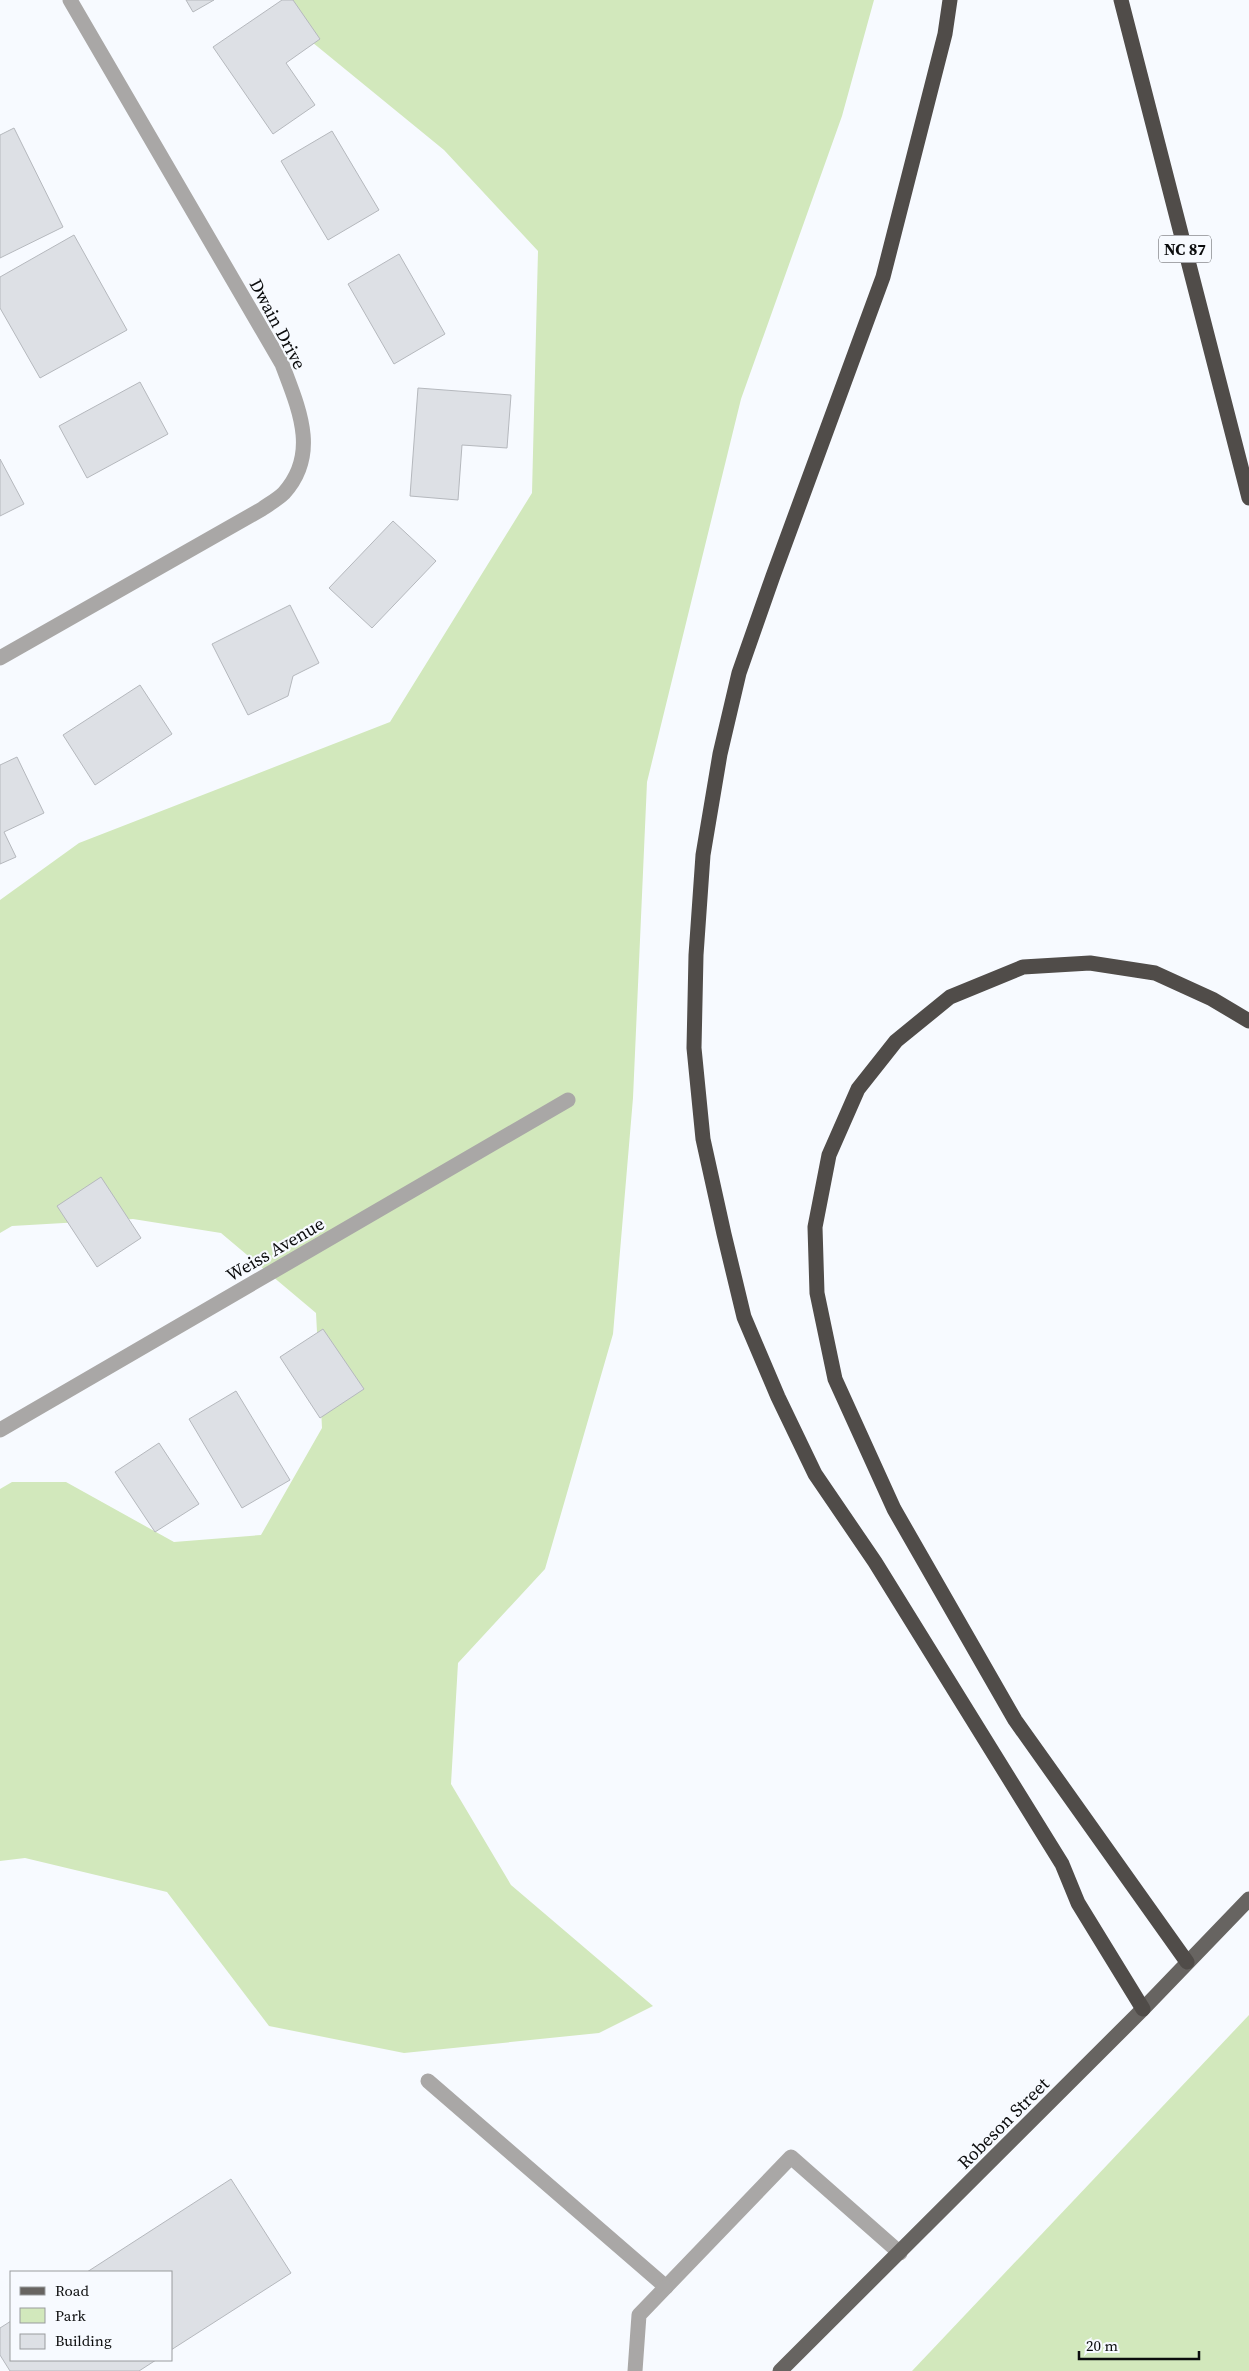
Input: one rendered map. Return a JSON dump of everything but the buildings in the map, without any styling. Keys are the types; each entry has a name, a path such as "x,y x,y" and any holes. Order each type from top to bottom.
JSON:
{"highway":[{"path":"950,0 946,34 883,277 776,566 739,673 720,754 703,855 696,955 695,1057 703,1139 744,1316 778,1397 815,1474 875,1562 1056,1855 1078,1903 1143,2009"},
{"name":"NC 87","path":"1122,0 1249,498"},
{"path":"1187,1962 1015,1720 894,1509 835,1379 817,1293 814,1227 829,1155 858,1089 896,1041 950,997 1023,967 1090,963 1155,973 1212,999 1249,1021"}],"main road":[{"name":"Robeson Street","path":"780,2371 900,2254 1143,2009 1249,1899"}],"street":[{"name":"Dwain Drive","path":"0,658 262,509 284,493 298,470 305,443 301,416 282,364 70,0"},
{"name":"Weiss Avenue","path":"0,1430 568,1100"},
{"path":"428,2081 666,2287"},
{"path":"635,2371 639,2315 792,2157 900,2254"}],"green space":[{"path":"286,0 874,0 842,116 741,399 647,782 633,1098 613,1334 545,1569 458,1663 451,1784 511,1885 653,2006 599,2033 404,2053 269,2026 167,1892 25,1858 0,1861 0,1489 12,1482 66,1482 174,1542 261,1535 322,1428 316,1313 221,1233 133,1219 12,1226 0,1233 0,900 79,843 390,722 532,493 538,251 444,150 296,29"},
{"path":"1249,2015 1249,2371 912,2371"}]}
